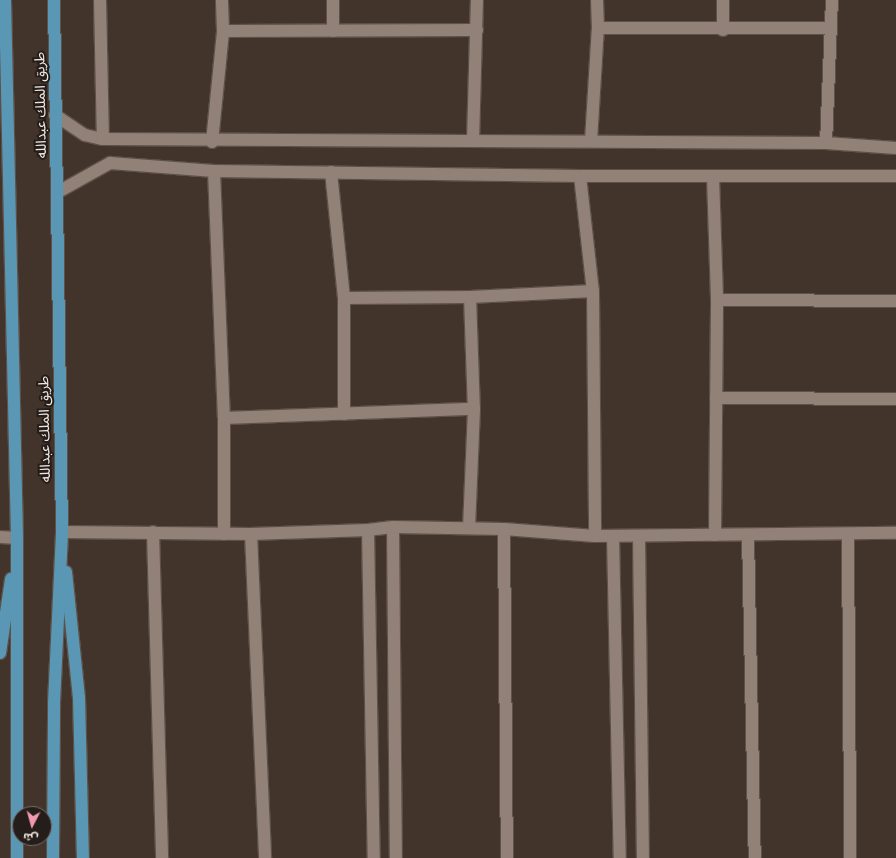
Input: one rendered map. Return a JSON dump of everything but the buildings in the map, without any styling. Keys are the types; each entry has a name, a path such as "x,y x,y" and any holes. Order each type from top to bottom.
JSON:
{"main road":[{"path":"5,0 17,538 17,858"},
{"name":"طريق الملك عبدالله","path":"54,0 62,532 54,703 54,858"},
{"path":"62,532 79,697 83,858"},
{"path":"0,653 17,538"}],"street":[{"path":"100,0 103,139"},
{"path":"212,142 223,32 222,0"},
{"path":"332,31 333,0"},
{"path":"473,141 477,0"},
{"path":"590,141 598,28 597,0"},
{"path":"723,0 723,30"},
{"path":"826,143 832,0"},
{"path":"598,28 723,30 831,28"},
{"path":"223,32 477,30"},
{"path":"55,115 85,135 103,139 212,142 590,141 826,143 896,148"},
{"path":"58,192 110,164 214,171 713,177 896,176"},
{"path":"214,171 224,418 224,534"},
{"path":"331,172 344,298 344,414"},
{"path":"580,176 593,291 595,536"},
{"path":"713,177 717,300 715,535"},
{"path":"344,298 470,297 593,291"},
{"path":"469,528 474,409 470,297"},
{"path":"717,300 896,301"},
{"path":"716,398 896,399"},
{"path":"224,418 474,409"},
{"path":"62,532 251,534 368,530 393,527 504,529 595,536 896,533"},
{"path":"393,527 396,858"},
{"path":"504,529 507,858"},
{"path":"368,530 374,858"},
{"path":"153,532 162,858"},
{"path":"251,534 265,858"},
{"path":"848,534 850,858"},
{"path":"748,535 755,858"},
{"path":"613,536 620,858"},
{"path":"639,536 643,858"},
{"path":"0,537 17,538"}]}
